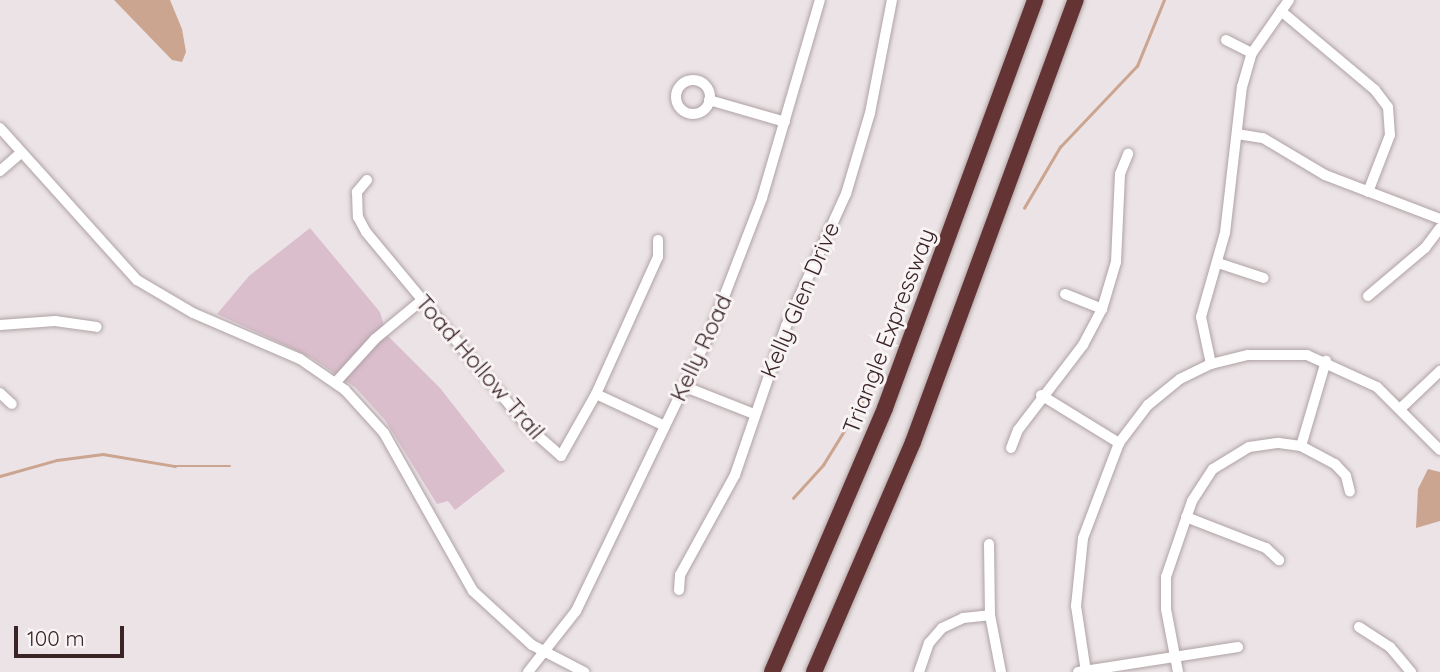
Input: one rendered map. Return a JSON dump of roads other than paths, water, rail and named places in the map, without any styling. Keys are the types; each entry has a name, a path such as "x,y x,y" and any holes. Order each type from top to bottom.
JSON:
{"highway":[{"name":"Triangle Expressway","path":"772,672 886,408 1035,0"},
{"path":"814,672 913,442 1076,0"}],"street":[{"name":"Kelly Road","path":"528,672 547,653 576,611 665,426 743,253 820,0"},
{"name":"Kelly Glen Drive","path":"679,590 680,575 735,475 786,326 846,194 870,113 892,0"},
{"path":"1211,364 1201,317 1217,262 1252,53 1289,0"},
{"path":"1280,10 1375,90 1388,107 1390,135 1368,192"},
{"path":"1226,40 1252,53"},
{"path":"709,100 785,122"},
{"path":"0,128 137,280 193,313 300,359 336,382 384,433 472,591 504,623 547,653 584,672"},
{"path":"1237,134 1263,138 1325,175 1440,219"},
{"path":"0,172 21,153"},
{"path":"1011,448 1041,395 1078,352 1102,309 1116,262 1120,174 1128,154"},
{"name":"Toad Hollow Trail","path":"367,180 357,192 358,217 422,300 528,427 561,456 596,394 658,257 658,240"},
{"path":"1368,296 1425,248 1440,228"},
{"path":"1217,262 1264,278"},
{"path":"1066,294 1102,309"},
{"path":"336,382 375,339 422,300"},
{"path":"0,338 1,325 55,321 97,327"},
{"path":"1238,647 1175,654 1084,672 1076,606 1077,571 1083,538 1119,443 1157,397 1211,364 1272,353 1326,361 1366,379 1401,408 1440,450"},
{"path":"1301,446 1326,361"},
{"path":"1401,408 1440,371"},
{"path":"683,386 754,414"},
{"path":"0,393 12,404"},
{"path":"596,394 665,426"},
{"path":"1041,395 1119,443"},
{"path":"1178,672 1165,587 1186,517 1205,479 1227,457 1261,444 1301,446 1335,464 1346,475 1350,492"},
{"path":"1186,517 1266,548 1279,560"},
{"path":"989,544 990,615 1001,672"},
{"path":"919,672 929,643 942,628 963,618 990,615"},
{"path":"1359,627 1390,647 1410,672"}],"waterway":[{"path":"1024,208 1060,147 1137,66 1164,0"},
{"path":"793,498 823,465 865,397 871,374"},
{"path":"0,476 57,460 103,454 175,466 230,466"}]}
